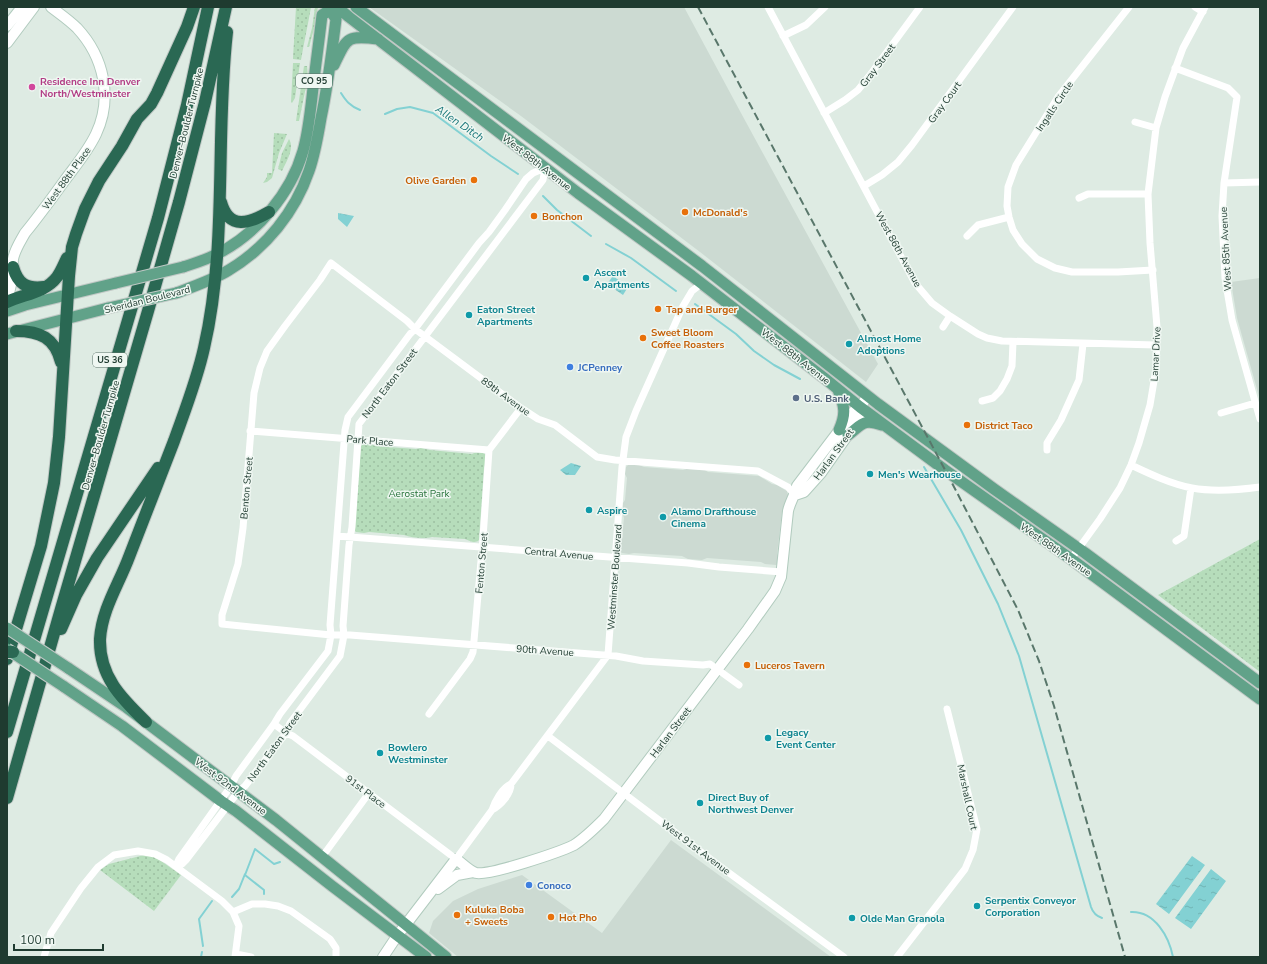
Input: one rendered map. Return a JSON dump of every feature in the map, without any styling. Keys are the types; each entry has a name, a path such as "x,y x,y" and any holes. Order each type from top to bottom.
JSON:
{"highway":[{"path":"7,302 49,286 57,278 72,247 81,219 96,186 122,146 137,119 151,104 161,86 187,27 194,7"},
{"name":"Denver–Boulder Turnpike","path":"7,710 152,214 176,121 202,7"},
{"path":"7,732 158,218 187,105 208,7"},
{"path":"7,770 157,262 191,134 219,7"},
{"path":"35,699 61,629 82,583 159,465 171,444 193,389 204,348 214,293 218,254 221,112 224,61 230,15 227,7"},
{"name":"Denver–Boulder Turnpike","path":"7,798 175,216 205,102 227,7"},
{"path":"220,195 222,206 226,213 239,222 251,221 269,212"},
{"path":"8,653 37,560 50,503 57,459 62,367 72,247"},
{"path":"13,267 17,278 24,285 36,288 49,286"},
{"path":"11,332 36,332 48,339 56,349 62,367"},
{"path":"146,722 116,691 109,680 104,668 101,654 102,627 107,608 128,560 182,417"}],"main road":[{"name":"West 88th Avenue","path":"356,7 702,266 868,396 1260,683"},
{"name":"West 88th Avenue","path":"333,8 378,39 603,212 701,284 966,486 1071,559 1260,699"},
{"name":"Sheridan Boulevard","path":"11,332 176,293 215,278 237,266 264,244 296,202 313,157 330,73 336,19 333,8"},
{"name":"CO 95","path":"68,295 197,263 218,254 248,233 269,212 291,180 300,160 308,129 322,15 333,8"},
{"path":"330,73 347,41 357,37 378,39"},
{"path":"7,311 68,295"},
{"path":"837,388 844,406 844,420 840,435"},
{"path":"840,435 862,423 873,422 886,426"},
{"name":"West 92nd Avenue","path":"7,628 146,722 322,857 446,957"},
{"name":"West 92nd Avenue","path":"8,653 63,686 122,726 236,811 426,957"}],"street":[{"path":"7,26 22,7"},
{"path":"7,43 34,7"},
{"name":"West 88th Place","path":"7,297 11,290 15,253 20,242 86,152 100,125 104,110 104,81 96,54 76,27 50,7"},
{"name":"West 86th Avenue","path":"768,7 915,283 932,303 970,330 987,338 1013,342 1156,345"},
{"path":"783,36 806,25 825,7"},
{"name":"Gray Street","path":"824,113 858,90 920,7"},
{"name":"Gray Court","path":"864,186 882,175 898,162 1013,7"},
{"name":"Ingalls Circle","path":"1129,7 1058,97 1016,165 1008,187 1007,206 1013,230 1026,249 1037,258 1055,268 1072,272 1153,270"},
{"path":"1195,7 1204,9"},
{"name":"Lamar Drive","path":"1071,559 1120,488 1139,443 1150,404 1156,369 1157,327 1150,243 1148,194 1156,128 1165,97 1183,48 1204,9"},
{"name":"West 85th Avenue","path":"1175,68 1228,88 1237,97 1224,183 1222,216 1225,278 1232,320 1260,419"},
{"path":"1135,122 1156,128"},
{"name":"North Eaton Street","path":"176,866 182,864 186,860 235,789 236,775 279,715 289,704 328,651 331,635 330,625 346,424 350,414 505,210 526,179 533,173 546,168"},
{"name":"North Eaton Street","path":"235,789 245,786 286,733 290,722 337,660 341,652 344,635 343,626 359,426 361,421 543,180 546,168"},
{"path":"1224,183 1260,182"},
{"path":"1079,198 1088,194 1148,194"},
{"path":"967,236 978,224 1009,217"},
{"name":"89th Avenue","path":"331,263 407,321 415,329 521,408 538,419 555,426 597,457 758,471 796,494"},
{"name":"Benton Street","path":"331,263 267,351 256,380 238,564 222,615 222,624 331,635"},
{"name":"Westminster Boulevard","path":"608,655 626,437 656,365 683,306 692,291 701,284"},
{"path":"943,327 950,316"},
{"path":"982,401 993,398 1000,391 1007,380 1012,366 1013,342"},
{"path":"1047,450 1047,443 1061,420 1079,380 1083,344"},
{"name":"Harlan Street","path":"796,494 804,492 814,482 854,411 868,396"},
{"path":"1221,412 1255,403"},
{"path":"489,450 521,408"},
{"name":"Park Place","path":"250,431 489,450"},
{"path":"814,482 815,469 840,435"},
{"name":"Harlan Street","path":"426,898 454,877 473,872 486,873 540,858 573,845 589,834 604,819 775,591 782,572 788,511 796,494 796,486 840,435"},
{"name":"Fenton Street","path":"429,714 470,659 474,645 489,450"},
{"path":"1131,465 1159,478 1191,488 1218,490 1260,487"},
{"path":"1176,541 1184,536 1191,488"},
{"name":"Central Avenue","path":"337,536 782,572"},
{"name":"90th Avenue","path":"331,635 608,655 643,661 703,665 710,664 739,685"},
{"path":"383,957 397,936 492,810 499,806 511,789 511,784 608,655"},
{"name":"Marshall Court","path":"897,957 965,869 973,850 977,829 947,709"},
{"name":"91st Place","path":"274,724 286,733 292,735 456,859"},
{"name":"West 91st Avenue","path":"548,736 844,957"},
{"path":"322,857 369,793"},
{"path":"44,957 51,933 81,888 98,867 114,855 138,851 145,851 161,856 222,901 233,912 238,926 235,956 251,957"},
{"path":"456,859 473,872"},
{"path":"233,912 252,904 278,906 291,911 330,939 336,948 336,957"}],"shaded area":[{"path":"369,7 684,7 878,364 866,382 700,252 521,116"},
{"path":"1260,278 1260,400 1237,318 1231,282"},
{"path":"629,464 644,467 705,470 708,472 759,476 787,491 788,495 784,510 782,512 777,554 779,557 777,564 707,558 702,560 688,559 682,556 622,553 619,550 619,544 622,539 624,518 622,512 623,503 625,500 627,478 625,474 626,467"},
{"path":"671,840 831,957 458,957 429,933 433,921 453,901 478,889 522,875 602,933"}],"green space":[{"path":"296,7 311,7 301,60 293,59"},
{"path":"315,7 318,7 314,29 309,47 307,47 312,28"},
{"path":"293,63 300,63 295,98 292,103 291,102"},
{"path":"304,66 307,66 308,77 299,121 296,121"},
{"path":"274,133 287,134 279,153 272,178 263,183 267,177 267,173 272,173"},
{"path":"289,139 291,147 288,159 282,171 278,169 282,153"},
{"name":"Aerostat Park","path":"365,443 375,446 416,449 421,448 472,454 481,452 486,455 479,540 474,542 465,539 432,537 418,538 404,535 356,532 354,530 361,446"},
{"path":"1260,539 1260,672 1158,595"},
{"path":"144,855 154,856 181,875 154,911 100,870 109,864"}],"water":[{"path":"338,213 354,216 347,227 338,219"},
{"name":"Ascent Apartments","path":"613,276 628,287 623,295 607,284"},
{"path":"571,463 581,466 575,475 566,475 560,470"},
{"path":"1192,856 1205,865 1169,914 1156,904"},
{"path":"1211,869 1226,881 1191,929 1175,918"}],"waterway":[{"name":"Allen Ditch","path":"341,93 349,103 360,110"},
{"name":"Allen Ditch","path":"385,114 397,109 410,107 433,113 518,174"},
{"path":"543,196 557,210 591,236"},
{"path":"606,244 631,258 676,291"},
{"path":"695,304 736,334 754,351 774,365 800,379"},
{"path":"924,467 961,530 998,604 1019,656 1091,907 1095,914 1102,918"},
{"path":"264,894 264,890 245,875 255,849 274,864 280,862"},
{"path":"232,897 239,889 245,874"},
{"path":"203,946 199,919 212,901"},
{"path":"1131,912 1140,913 1147,916 1160,927 1168,941 1173,957"},
{"path":"201,957 202,952"}],"railway":[{"path":"698,7 952,483 1018,610 1039,661 1054,706 1125,957"}],"place":[{"name":"Residence Inn Denver North/Westminster","path":"32,87"},
{"name":"Olive Garden","path":"474,180"},
{"name":"McDonald's","path":"685,212"},
{"name":"Bonchon","path":"534,216"},
{"name":"Ascent Apartments","path":"586,278"},
{"name":"Tap and Burger","path":"658,309"},
{"name":"Eaton Street Apartments","path":"469,315"},
{"name":"Sweet Bloom Coffee Roasters","path":"643,338"},
{"name":"Almost Home Adoptions","path":"849,344"},
{"name":"JCPenney","path":"570,367"},
{"name":"U.S. Bank","path":"796,398"},
{"name":"District Taco","path":"967,425"},
{"name":"Men's Wearhouse","path":"870,474"},
{"name":"Aspire","path":"589,510"},
{"name":"Alamo Drafthouse Cinema","path":"663,517"},
{"name":"Luceros Tavern","path":"747,665"},
{"name":"Legacy Event Center","path":"768,738"},
{"name":"Bowlero Westminster","path":"380,753"},
{"name":"Direct Buy of Northwest Denver","path":"700,803"},
{"name":"Conoco","path":"529,885"},
{"name":"Serpentix Conveyor Corporation","path":"977,906"},
{"name":"Kuluka Boba + Sweets","path":"457,915"},
{"name":"Hot Pho","path":"551,917"},
{"name":"Olde Man Granola","path":"852,918"}]}
